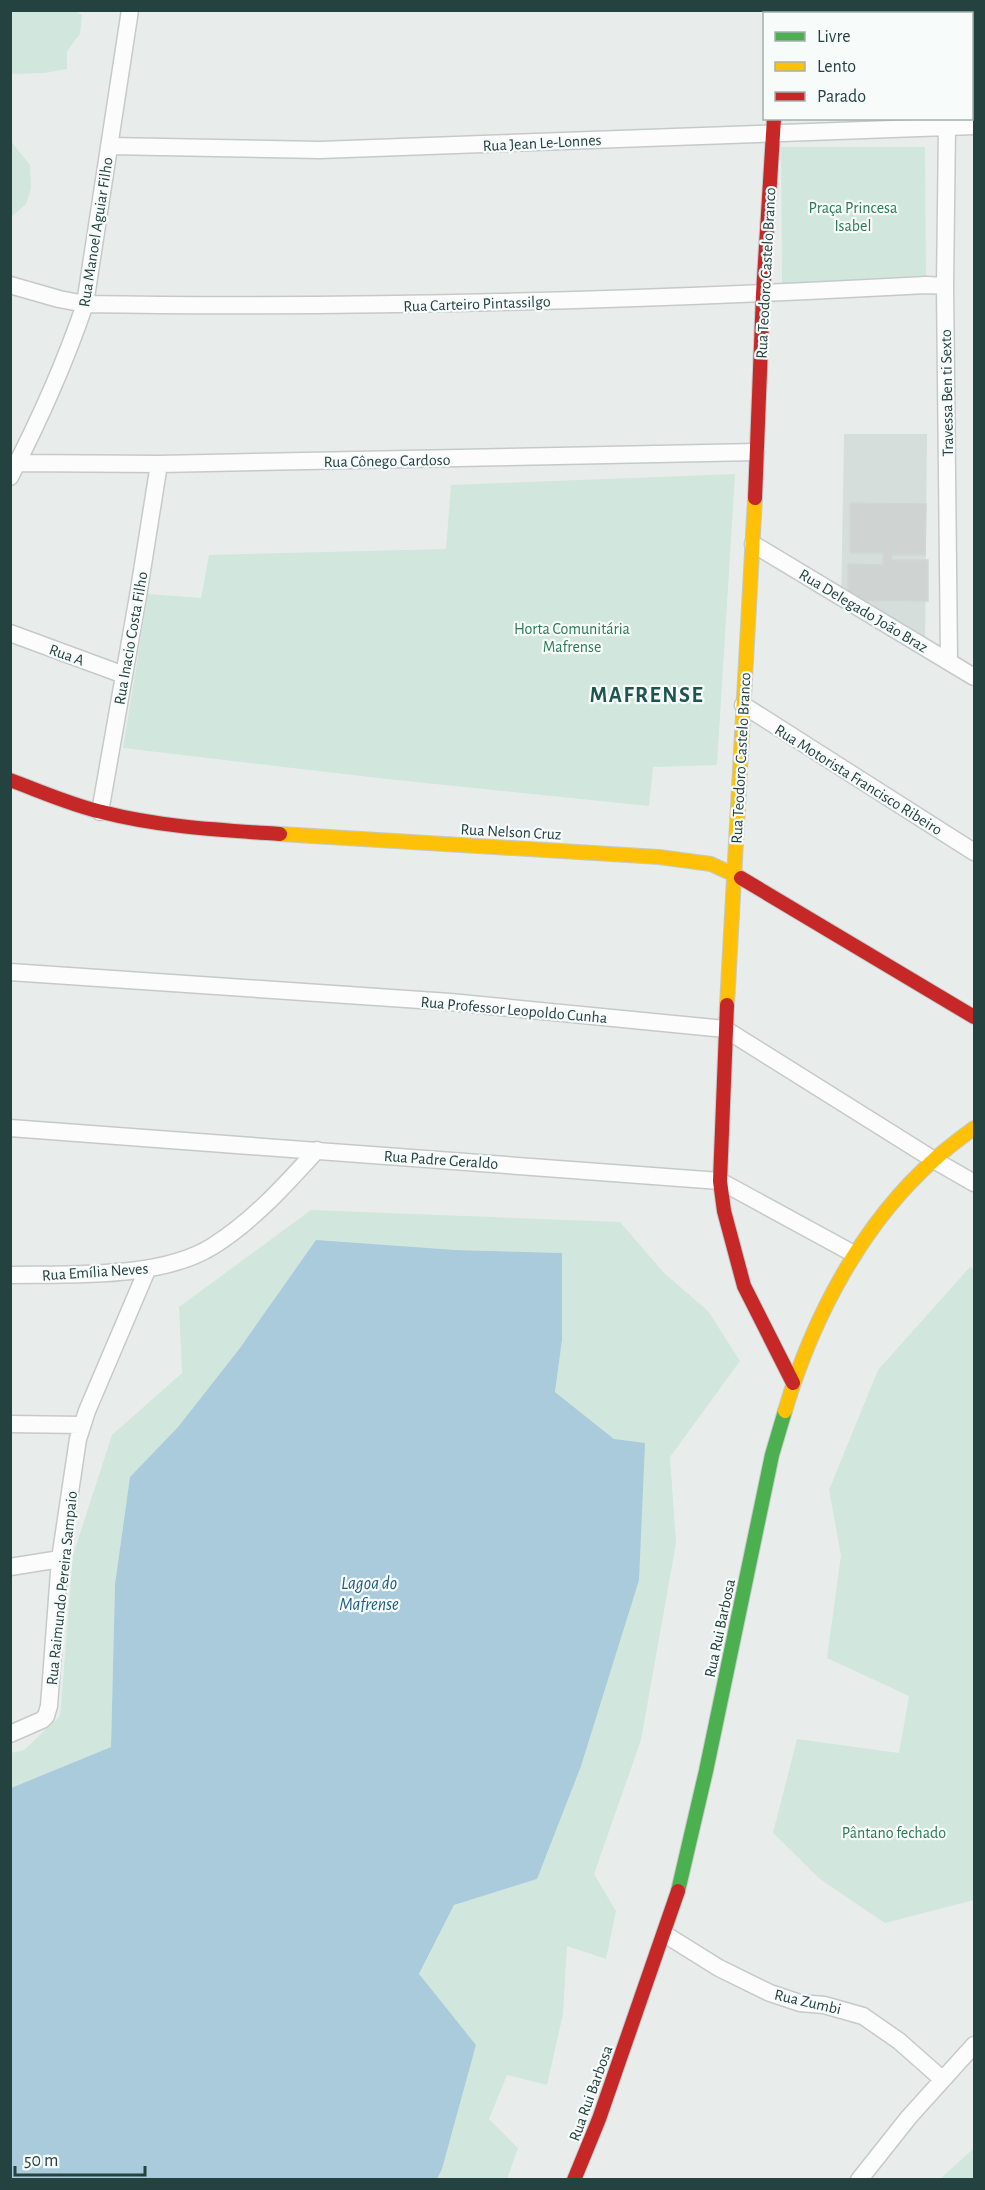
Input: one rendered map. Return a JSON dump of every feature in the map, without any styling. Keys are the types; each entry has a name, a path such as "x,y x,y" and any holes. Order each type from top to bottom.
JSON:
{"street":[{"name":"Rua Manoel Aguiar Filho","path":"14,470 36,425 85,304 130,10"},
{"name":"Rua Jean Le-Lonnes","path":"109,147 320,150 773,126 975,126"},
{"name":"Rua Teodoro Castelo Branco","path":"773,126 763,294 753,544 725,1029 720,1181 729,1233 744,1286 793,1383"},
{"name":"Travessa Ben ti Sexto","path":"946,127 945,286 949,660"},
{"name":"Rua Carteiro Pintassilgo","path":"10,285 85,304 422,305 945,286"},
{"name":"Rua Cônego Cardoso","path":"14,470 159,464 756,453"},
{"name":"Rua Inacio Costa Filho","path":"100,812 159,464"},
{"name":"Rua Delegado João Braz","path":"753,544 975,677"},
{"name":"Rua A","path":"10,633 124,675"},
{"name":"Rua Motorista Francisco Ribeiro","path":"743,705 975,852"},
{"name":"Rua Nelson Cruz","path":"10,780 100,812 214,830 690,860 711,864 733,873 975,1017"},
{"name":"Rua Professor Leopoldo Cunha","path":"10,972 450,1002 725,1029 934,1160 975,1183"},
{"name":"Rua Padre Geraldo","path":"10,1128 720,1181 854,1254"},
{"name":"Rua Rui Barbosa","path":"574,2180 599,2119 666,1935 691,1839 772,1455 793,1383 821,1317 854,1254 886,1210 934,1160 975,1128"},
{"name":"Rua Emília Neves","path":"10,1275 147,1270 211,1247 238,1228 317,1150"},
{"name":"Rua Raimundo Pereira Sampaio","path":"18,1731 42,1720 49,1706 60,1559 82,1425 147,1270"},
{"path":"10,1424 82,1425"},
{"path":"10,1567 60,1559"},
{"name":"Rua Zumbi","path":"666,1935 718,1968 770,1993 800,2003 833,2007 863,2016 899,2041 942,2079"},
{"path":"860,2180 942,2079 975,2045"}],"shaded area":[{"path":"844,434 927,434 925,656 841,605"}],"green space":[{"path":"11,10 75,11 82,15 80,34 67,51 67,69 44,73 11,74"},
{"path":"10,140 30,165 31,189 26,204 11,217"},
{"name":"Praça Princesa Isabel","path":"781,147 925,147 926,285 782,285"},
{"name":"Horta Comunitária Mafrense","path":"735,474 717,765 653,767 649,806 378,778 123,748 148,594 201,598 209,555 446,549 451,485"},
{"path":"311,1210 620,1222 664,1273 708,1311 740,1361 670,1457 676,1543 641,1740 594,1874 616,1911 606,1959 567,1946 563,2014 547,2085 507,2075 489,2119 518,2148 507,2179 437,2179 442,2169 476,2045 419,1975 454,1905 537,1879 614,1439 555,1392 562,1340 562,1253 455,1250 240,1348 178,1427 130,1477 115,1584 111,1747 11,1788 11,1753 24,1750 60,1716 73,1555 112,1435 182,1373 179,1307"},
{"name":"Pântano fechado","path":"970,1267 974,1269 974,1900 885,1923 820,1879 773,1833 797,1739 899,1753 909,1696 827,1658 841,1555 829,1490 878,1370"},
{"path":"974,2148 974,2179 940,2179"}],"water":[{"name":"Lagoa do Mafrense","path":"316,1240 455,1250 562,1253 562,1340 555,1392 614,1439 645,1443 639,1580 581,1766 537,1879 454,1905 419,1974 476,2045 442,2169 437,2179 11,2179 11,1788 111,1747 115,1584 130,1477 178,1427 240,1348"}],"building":[{"path":"850,503 926,504 925,555 892,555 892,560 928,560 928,601 848,600 848,564 883,565 883,553 850,553"}],"traffic: fast":[{"path":"678,1891 706,1771 772,1455 785,1411"}],"traffic: slow":[{"path":"727,1005 755,498"},
{"path":"280,834 659,857 711,864 741,878"},
{"path":"785,1411 796,1376 825,1308 863,1243 909,1184 974,1128"}],"traffic: jam":[{"path":"755,498 763,294 774,120"},
{"path":"10,780 79,806 124,817 190,827 280,834"},
{"path":"741,878 974,1017"},
{"path":"727,1005 720,1181 724,1211 744,1286 793,1383"},
{"path":"574,2180 599,2119 678,1891"}],"district":[{"name":"MAFRENSE","path":"647,694"}]}
